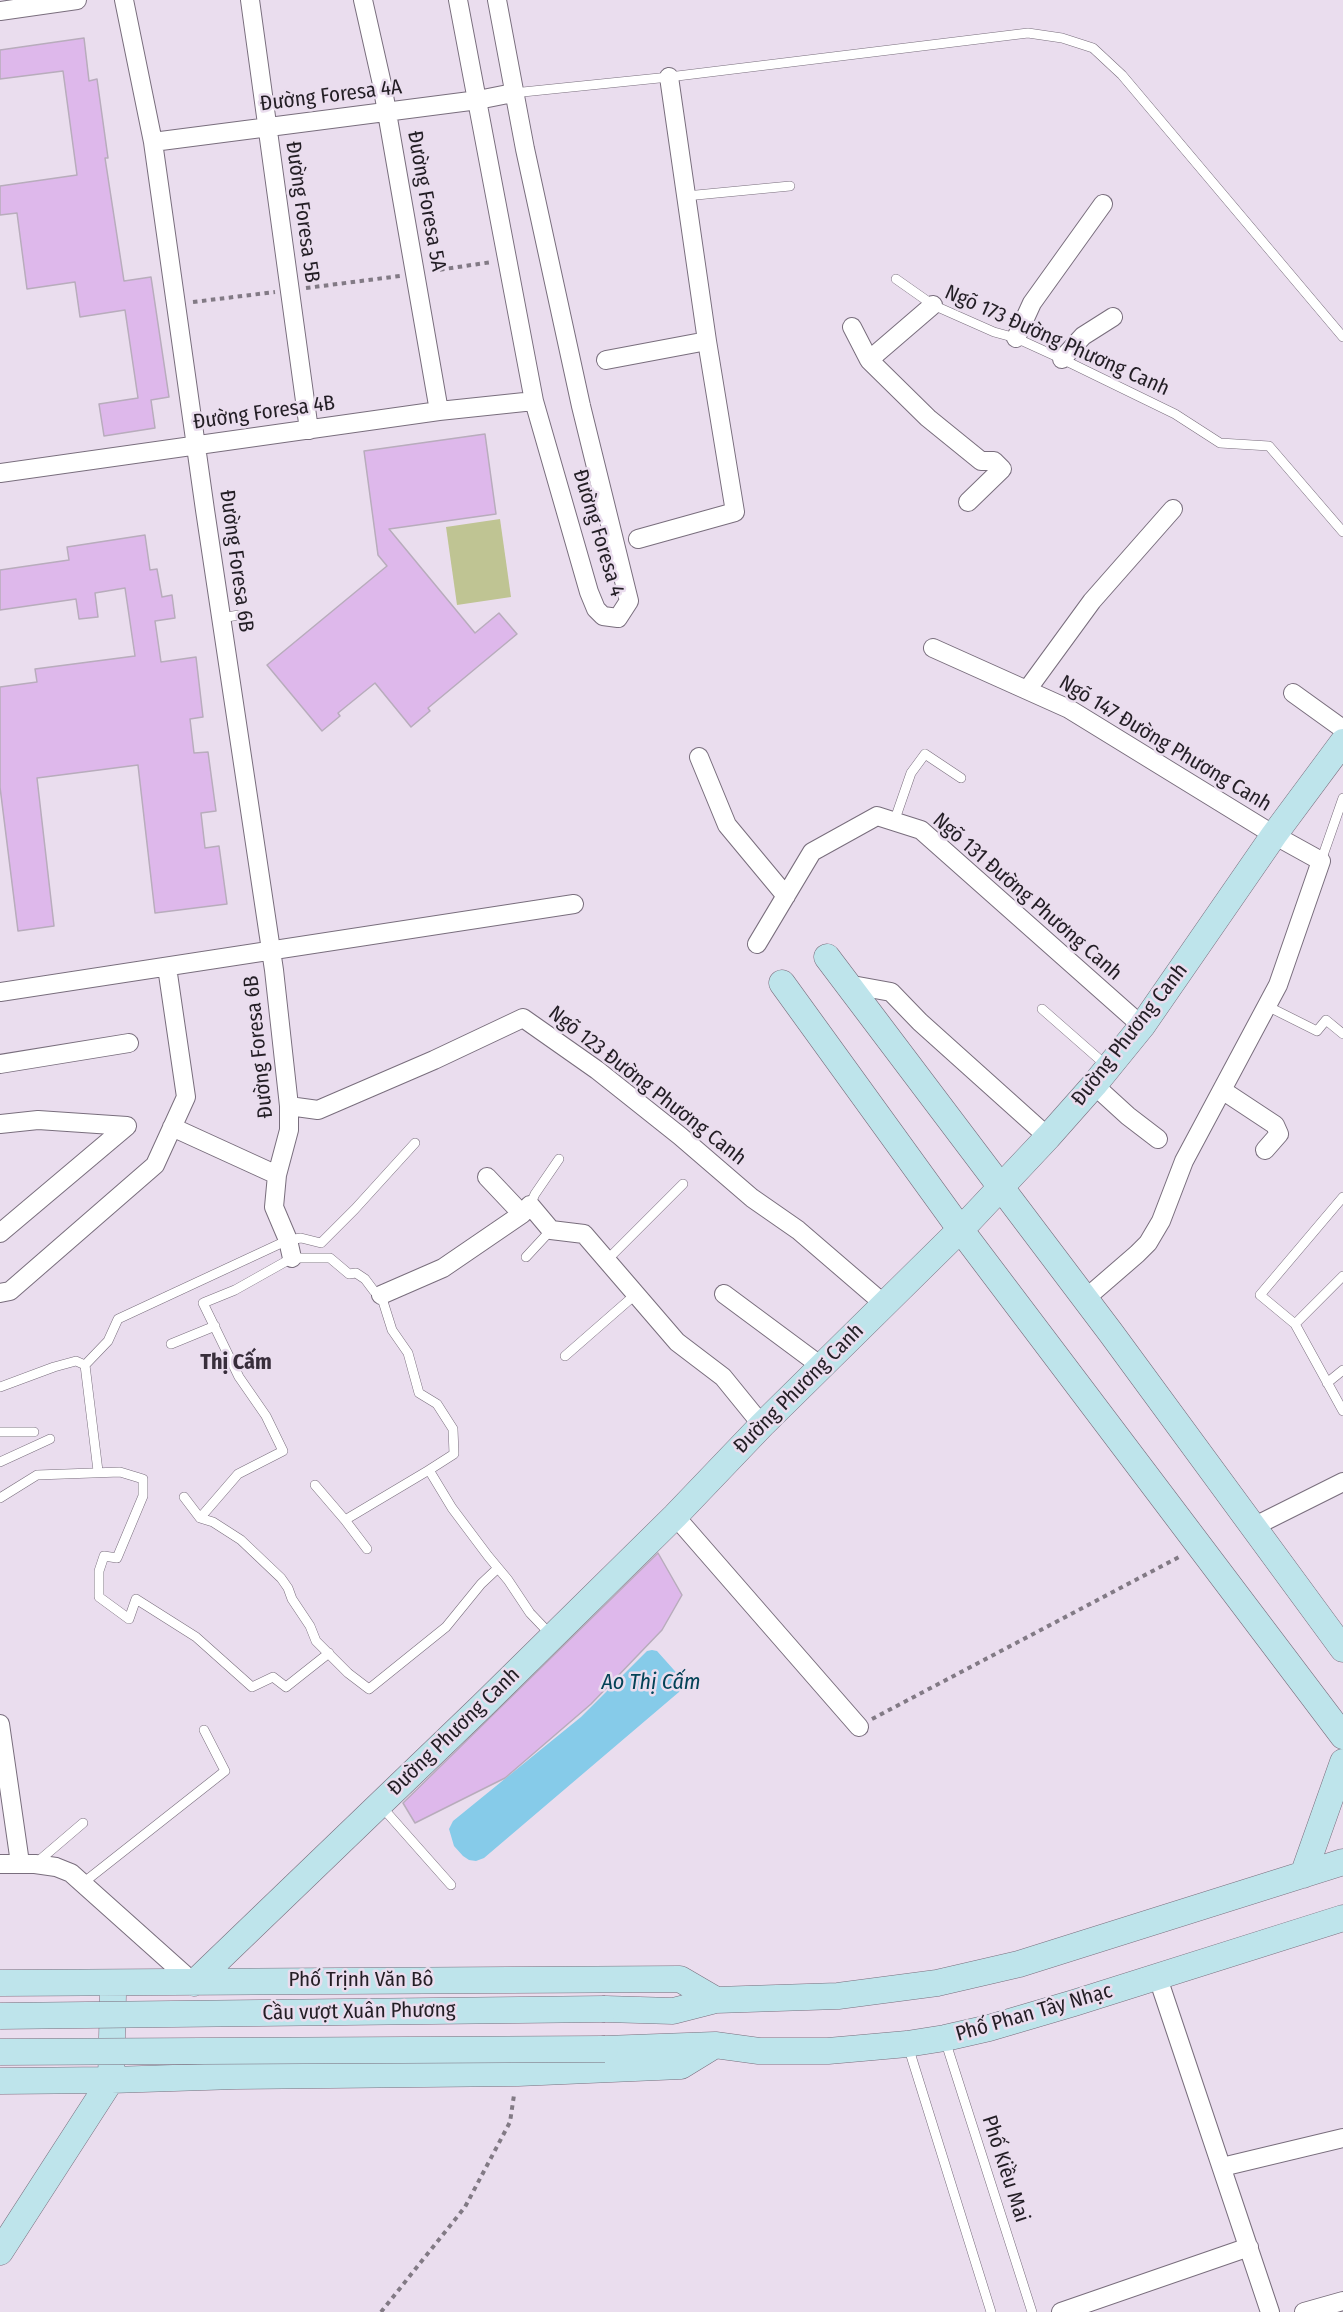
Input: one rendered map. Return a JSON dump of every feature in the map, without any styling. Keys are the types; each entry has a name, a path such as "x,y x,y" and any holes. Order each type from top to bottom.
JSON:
{"main road":[{"name":"Đường Phương Canh","path":"194,1983 675,1516 762,1425 960,1229 1048,1137 1142,1026 1274,836 1343,742"},
{"path":"827,957 1085,1299 1343,1650"},
{"path":"782,983 960,1229 1343,1736"},
{"path":"1303,1875 1343,1761"},
{"path":"716,2000 838,1996 937,1983 1019,1964 1343,1862"},
{"name":"Phố Phan Tây Nhạc","path":"715,2045 759,2051 828,2052 945,2038 1000,2025 1340,1921"},
{"name":"Phố Trịnh Văn Bô","path":"0,1983 680,1979 716,2000"},
{"path":"0,2253 111,2080 114,1983"},
{"name":"Cầu vượt Xuân Phương","path":"0,2016 605,2009 673,2011 716,2000"},
{"path":"0,2081 518,2073 681,2066 715,2045"},
{"name":"Cầu vượt Xuân Phương","path":"0,2052 605,2049 715,2045"}],"street":[{"path":"0,11 77,0"},
{"name":"Đường Foresa 6B","path":"124,0 153,141 198,445 230,616 289,1106 289,1130 277,1175 274,1207 288,1240 292,1258"},
{"name":"Đường Foresa 5B","path":"250,0 309,430"},
{"name":"Đường Foresa 5A","path":"363,0 387,111 439,411"},
{"name":"Đường Foresa 4","path":"458,0 534,401 589,592 596,609 603,616 618,618 629,601 581,406 513,93 497,0"},
{"path":"638,539 735,512 707,341 669,77"},
{"name":"Đường Foresa 4A","path":"153,141 478,100 513,93"},
{"path":"1016,338 1032,303 1103,204"},
{"path":"869,360 933,305"},
{"path":"1062,359 1083,336 1113,317"},
{"path":"852,327 869,360 928,418 981,461 994,461 1002,469 968,502"},
{"path":"606,360 707,341"},
{"name":"Đường Foresa 4B","path":"0,473 439,411 534,401"},
{"path":"1027,690 1092,601 1173,509"},
{"name":"Ngõ 147 Đường Phương Canh","path":"933,648 1069,709 1274,836 1321,861"},
{"path":"1293,693 1343,729"},
{"path":"699,757 727,825 786,896"},
{"name":"Ngõ 131 Đường Phương Canh","path":"757,944 812,852 877,816 921,830 1142,1026"},
{"path":"1085,1299 1148,1243 1169,1203 1184,1161 1278,985 1321,861"},
{"path":"0,992 574,904"},
{"path":"0,1293 10,1291 155,1165 186,1097 167,967"},
{"path":"847,984 891,992 920,1022 1048,1137"},
{"name":"Ngõ 123 Đường Phương Canh","path":"289,1106 318,1110 434,1060 523,1018 597,1070 680,1136 752,1198 798,1230 884,1304"},
{"path":"0,1064 129,1043"},
{"path":"1102,1076 1128,1116 1158,1139"},
{"path":"1222,1090 1275,1125 1279,1134 1265,1150"},
{"path":"0,1124 38,1120 128,1126 0,1233"},
{"path":"172,1127 277,1175"},
{"path":"487,1177 551,1230 584,1234 677,1342 723,1377 762,1425"},
{"path":"381,1295 443,1268 526,1209"},
{"path":"724,1294 821,1366"},
{"path":"1253,1527 1343,1482"},
{"path":"675,1516 859,1727"},
{"path":"0,1724 28,1864"},
{"path":"0,1864 56,1867 71,1873 194,1983"},
{"path":"1158,1978 1270,2312"},
{"path":"1222,2167 1343,2138"},
{"path":"1061,2312 1249,2247"},
{"path":"1304,2312 1343,2301"}],"lane":[{"path":"513,93 669,77 1028,33 1062,38 1093,48 1122,75 1343,337"},
{"path":"686,196 790,186"},
{"name":"Ngõ 173 Đường Phương Canh","path":"896,279 933,305 1062,359 1175,414 1220,443 1269,446 1343,532"},
{"path":"894,822 911,773 925,754 961,778"},
{"path":"1321,861 1343,798"},
{"path":"1266,1006 1317,1031 1326,1020 1343,1034"},
{"path":"1042,1009 1102,1076"},
{"path":"85,1365 108,1341 118,1319 288,1240 301,1238 321,1243 415,1143"},
{"path":"526,1209 559,1159"},
{"path":"607,1260 683,1184"},
{"path":"1343,1197 1260,1295 1295,1324 1343,1412"},
{"path":"526,1257 551,1230"},
{"path":"325,1239 330,1258 349,1274 356,1274 365,1279 374,1291 381,1295 392,1330 408,1353 418,1393 437,1404 453,1429 454,1454 345,1520"},
{"path":"200,1518 238,1474 284,1451 266,1416 239,1377 203,1303 235,1290 292,1258 330,1258"},
{"path":"1295,1324 1343,1276"},
{"path":"565,1356 636,1294"},
{"path":"171,1344 215,1326"},
{"path":"0,1388 54,1366 76,1361 85,1365"},
{"path":"85,1365 99,1471"},
{"path":"1327,1383 1343,1370"},
{"path":"0,1432 34,1432"},
{"path":"0,1462 50,1439"},
{"path":"429,1470 452,1508 530,1613 553,1636"},
{"path":"0,1498 38,1475 99,1471 120,1472 143,1479 143,1496 117,1558 104,1556 99,1571 99,1597 129,1619 136,1599 196,1637 252,1687 273,1677 286,1687 329,1653"},
{"path":"315,1485 367,1550"},
{"path":"184,1497 200,1518 213,1522 241,1540 281,1578 316,1641 369,1689 446,1627 481,1584 498,1568"},
{"path":"83,1883 225,1771 204,1730"},
{"path":"379,1804 451,1884"},
{"path":"28,1864 83,1823"},
{"name":"Phố Kiều Mai","path":"945,2038 1032,2312"},
{"path":"907,2044 991,2312"}],"path":[{"path":"177,304 508,260"},
{"path":"859,1727 1200,1546"},
{"path":"381,2312 465,2207 510,2122 518,2073"}],"green space":[{"path":"500,519 511,597 457,605 446,527"}],"water":[{"name":"Ao Thị Cấm","path":"647,1651 657,1651 682,1679 679,1692 484,1858 476,1861 463,1856 454,1846 449,1829 453,1821 581,1717"}],"building":[{"path":"84,38 89,81 97,79 108,158 105,158 124,281 151,277 169,397 151,400 155,428 104,436 99,404 138,398 125,310 80,317 75,282 27,289 17,213 0,215 0,186 77,175 63,71 0,79 0,50"},
{"path":"485,434 496,514 389,529 475,633 499,613 517,634 428,708 430,711 411,727 375,683 338,713 340,716 322,731 267,665 387,566 378,555 364,451"},
{"path":"145,535 150,570 157,569 162,597 172,595 175,618 155,621 161,662 196,657 203,717 190,719 194,753 208,752 216,811 201,813 205,848 219,846 227,904 155,913 138,765 37,778 54,926 18,931 0,787 0,687 37,682 35,669 135,656 125,588 95,593 98,617 79,619 76,599 0,610 0,570 69,560 67,547"},
{"path":"658,1553 682,1595 662,1630 591,1704 505,1778 415,1823 403,1803"}],"district":[{"name":"Thị Cấm","path":"236,1363"}]}
